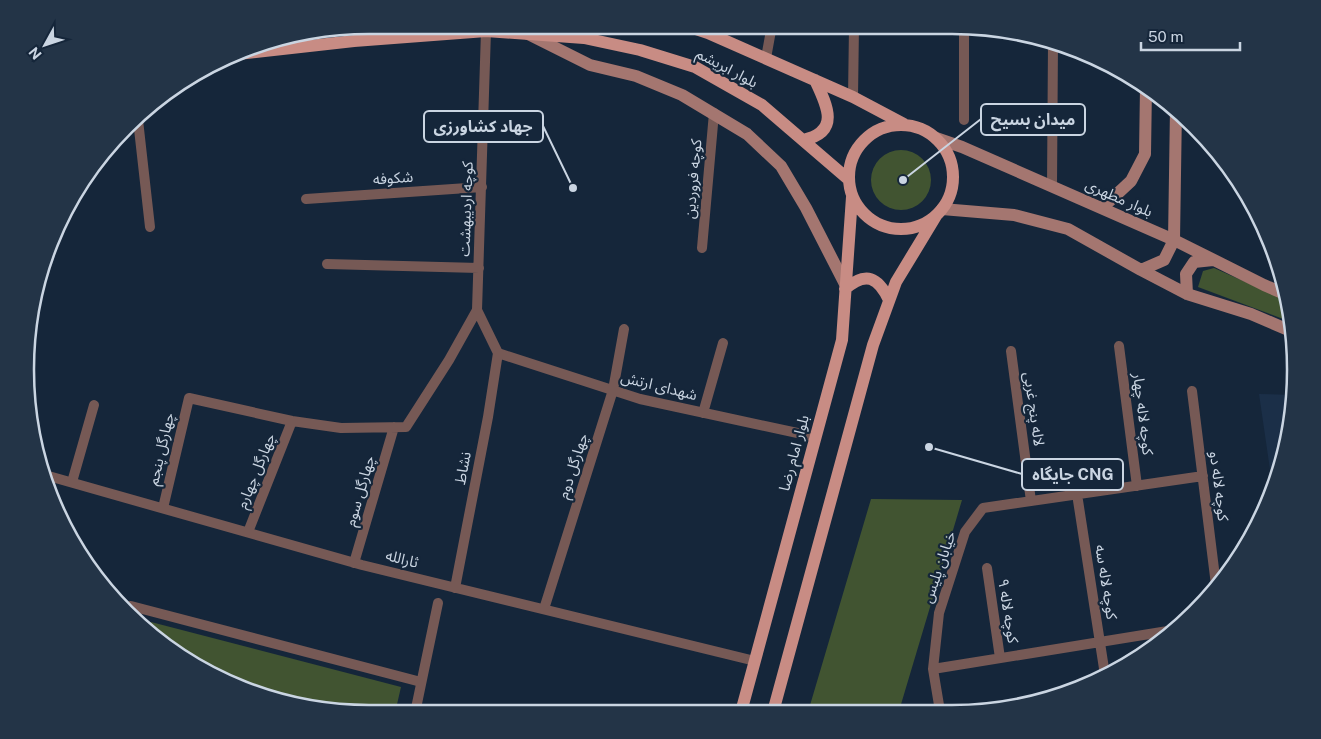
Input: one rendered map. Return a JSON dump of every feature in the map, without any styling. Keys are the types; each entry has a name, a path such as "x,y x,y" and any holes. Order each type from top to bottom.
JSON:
{"main road":[{"name":"بلوار ابریشم","path":"265,51 354,41 446,34"},
{"name":"بلوار ابریشم","path":"528,34 584,38 640,50 694,67 762,105 848,179"},
{"path":"528,34 590,65 636,76 682,95 747,134 780,166 806,208 845,287 858,280 871,278 878,282 889,300"},
{"name":"بلوار ابریشم","path":"710,34 853,97 904,124"},
{"path":"803,140 815,138 823,130 829,116 827,105 815,80"},
{"path":"1102,208 1131,181 1145,154 1146,96"},
{"path":"1141,270 1164,260 1174,240 1176,120"},
{"path":"776,705 873,345 896,282 939,212 946,203 952,186 952,168 947,152 936,138 921,128 904,124 886,126 870,133 858,146 850,162 848,179 852,198 861,212 874,222 889,228 906,229 922,225 939,212 1014,215 1068,229 1187,294 1251,314 1284,328"},
{"name":"بلوار مطهری","path":"936,138 962,147 1174,240 1278,291"},
{"name":"بلوار امام رضا","path":"742,705 842,340 852,198"},
{"path":"1187,294 1186,274 1194,262 1213,260"}],"street":[{"name":"کوچه اردیبهشت","path":"486,34 478,310 498,353"},
{"path":"766,58 770,34"},
{"path":"853,97 854,34"},
{"path":"964,34 964,120"},
{"path":"1052,186 1053,50"},
{"name":"کوچه فروردین","path":"702,248 714,113"},
{"path":"139,126 150,227"},
{"name":"شکوفه","path":"306,199 482,187"},
{"path":"327,264 480,268"},
{"path":"292,421 341,428 406,427 449,360 478,310"},
{"name":"چهارگل دوم","path":"544,609 613,390 624,329"},
{"path":"703,413 723,343"},
{"name":"کوچه لاله چهار","path":"1119,346 1137,486"},
{"name":"لاله پنج غربی","path":"1011,351 1031,501"},
{"name":"شهدای ارتش","path":"498,353 640,399 816,436"},
{"name":"نشاط","path":"455,588 488,417 498,353"},
{"name":"کوچه لاله دو","path":"1192,391 1215,578"},
{"name":"چهارگل پنجم","path":"163,508 189,398 292,421"},
{"path":"72,482 94,405"},
{"name":"چهارگل چهارم","path":"248,532 292,421"},
{"name":"چهارگل سوم","path":"354,563 394,427"},
{"name":"خیابان پلیس","path":"939,705 933,669 939,613 965,532 983,508 1203,476"},
{"name":"ثارالله","path":"52,477 354,563 754,661"},
{"name":"کوچه لاله سه","path":"1077,494 1104,669"},
{"name":"کوچه لاله ۹","path":"987,568 1000,658"},
{"path":"417,705 438,603"},
{"path":"131,606 421,682"},
{"path":"933,669 1161,632"}],"shaded area":[{"path":"1259,394 1286,395 1281,435 1270,473"}],"green space":[{"path":"895,150 907,150 923,158 929,168 931,180 929,192 923,202 907,210 895,210 879,202 871,186 871,174 879,158"},
{"path":"1214,268 1279,297 1283,319 1198,287 1203,271"},
{"path":"871,499 962,500 901,705 810,705"},
{"path":"151,622 401,687 397,705 348,705 283,694 221,671 183,649 150,624"}],"place":[{"name":"میدان بسیح","path":"903,180"},
{"name":"جهاد کشاورزی","path":"573,188"},
{"name":"جایگاه CNG","path":"929,447"}]}
